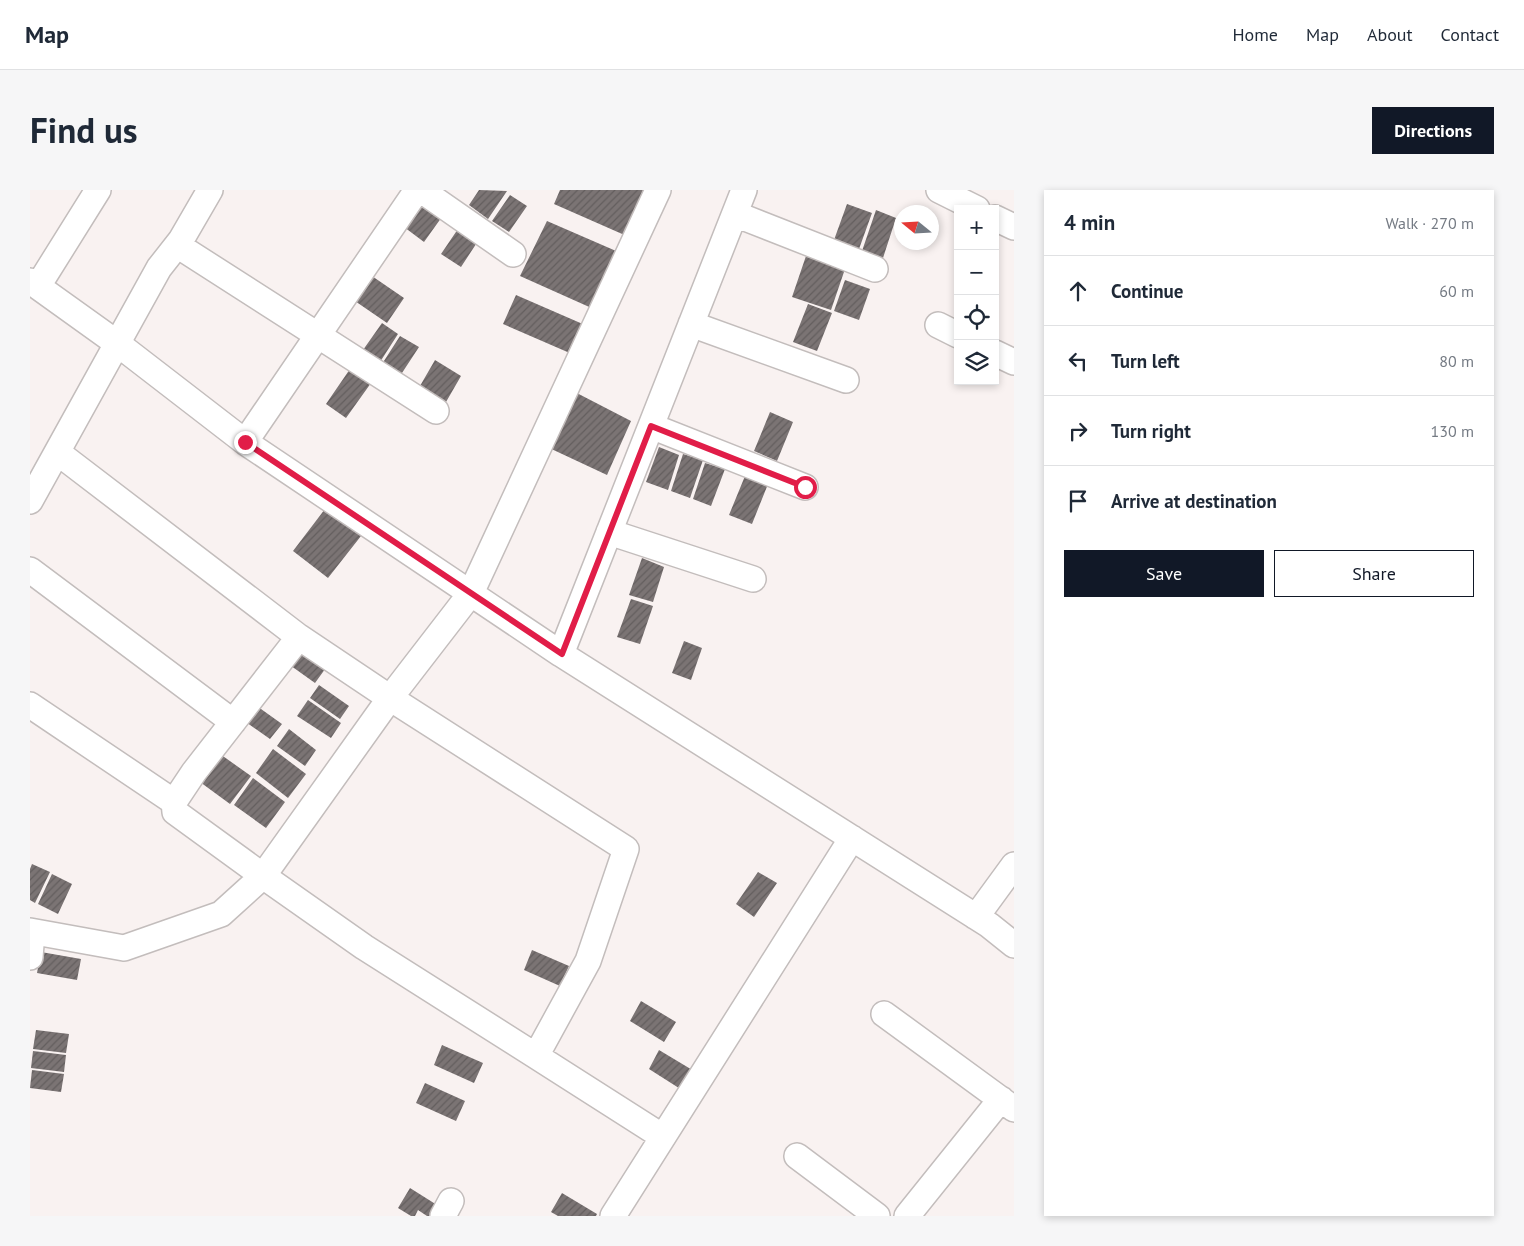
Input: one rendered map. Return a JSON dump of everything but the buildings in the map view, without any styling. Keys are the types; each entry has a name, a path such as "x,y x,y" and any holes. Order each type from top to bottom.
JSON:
{"street":[{"path":"98,190 34,284 118,344 245,442 562,654 976,917 1014,945"},
{"path":"30,502 158,268 177,245 210,190"},
{"path":"245,442 417,190"},
{"path":"421,190 513,254"},
{"path":"30,957 31,932 124,948 221,914 263,876 390,698 471,593 658,190"},
{"path":"562,654 744,190"},
{"path":"939,190 969,205"},
{"path":"735,214 875,269"},
{"path":"999,220 1014,227"},
{"path":"177,245 436,411"},
{"path":"691,324 846,380"},
{"path":"999,355 1014,362"},
{"path":"651,426 805,487"},
{"path":"57,452 299,636 390,698 626,849 588,961 536,1056"},
{"path":"609,532 752,579"},
{"path":"30,570 233,722"},
{"path":"299,636 194,772 174,802 175,812 364,947 663,1137"},
{"path":"30,705 174,802"},
{"path":"613,1216 852,838"},
{"path":"976,917 1014,865"},
{"path":"884,1014 1007,1104 907,1216"},
{"path":"797,1156 877,1216"}],"route":[{"path":"245,442 562,654 651,426 805,487"}]}
